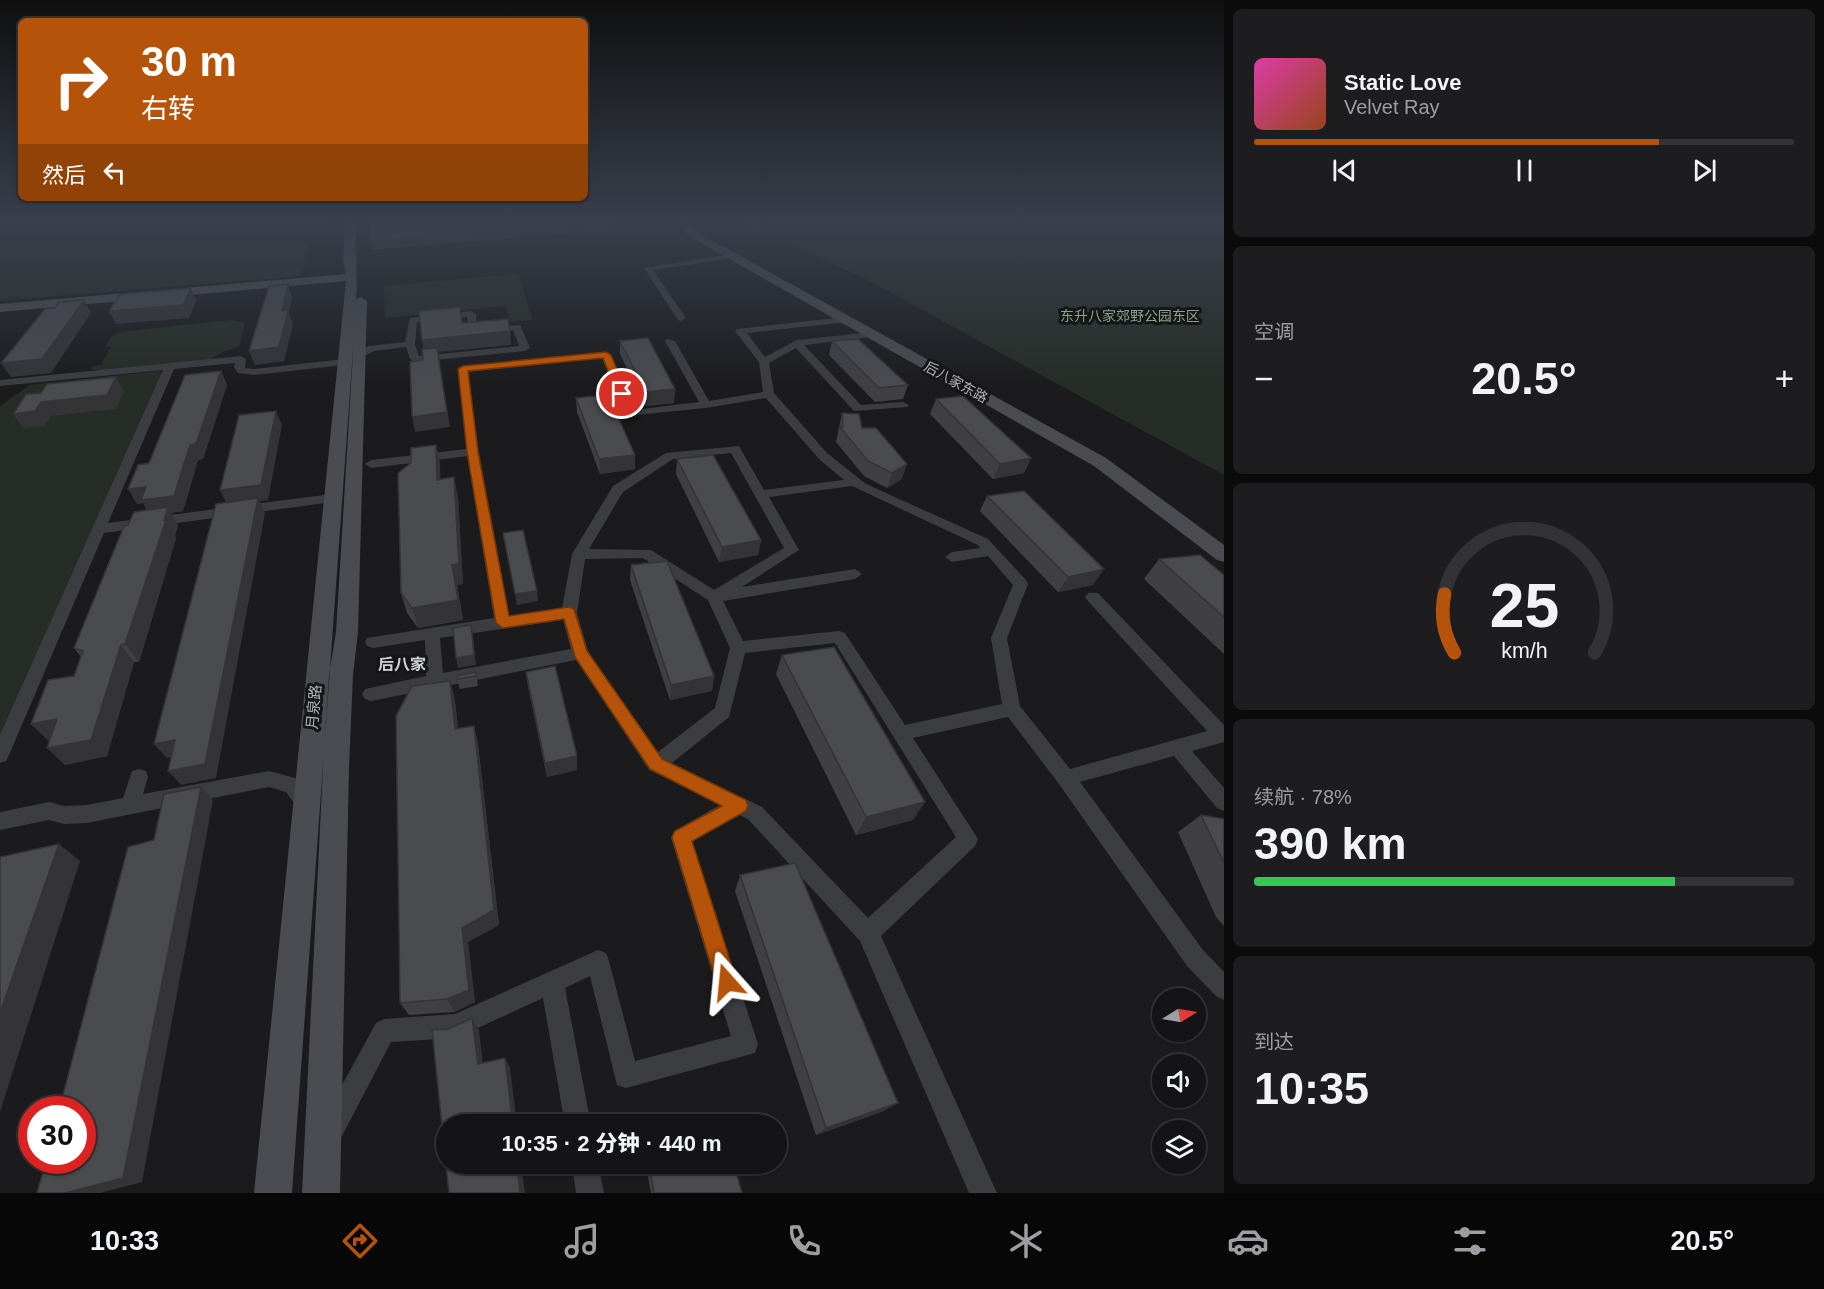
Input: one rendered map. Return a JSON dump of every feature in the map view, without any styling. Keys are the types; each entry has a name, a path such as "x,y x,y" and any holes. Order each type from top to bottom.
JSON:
{"main road":[{"path":"0,308 351,277"},
{"name":"月泉路","path":"321,1193 336,767 341,675 347,632 352,359 351,277"},
{"name":"月泉路","path":"273,1193 332,498 352,359 361,277"},
{"name":"后八家东路","path":"769,277 1100,462 1224,555"}],"street":[{"path":"654,277 681,318"},
{"path":"471,314 473,332 517,327 525,348 415,359 410,344 413,320 471,314"},
{"path":"846,320 740,331 764,362 769,394 823,456 861,487 983,542 1021,585 999,638 1012,709 1066,778 1195,958 1224,988"},
{"path":"764,362 797,343 870,334"},
{"path":"670,341 706,405"},
{"path":"797,343 858,409 903,405"},
{"path":"0,383 241,359 239,367 242,371 254,372 352,359 372,348 410,344"},
{"path":"503,623 473,452 463,369 606,355 630,414 706,405 769,394"},
{"path":"0,755 170,366"},
{"path":"714,597 792,550 735,449 670,456 618,489 579,554 569,613 580,653 656,764 755,813 868,933 983,1193"},
{"path":"371,464 473,452"},
{"path":"762,494 855,482"},
{"path":"99,529 332,498"},
{"path":"952,557 991,551"},
{"path":"579,554 646,553 714,597 738,648 723,712 656,764"},
{"path":"714,597 855,574"},
{"path":"1066,778 1223,736 1093,597"},
{"path":"373,642 569,613"},
{"path":"432,633 435,681"},
{"path":"738,648 839,637 968,839 868,933"},
{"path":"371,694 580,653"},
{"path":"901,733 1012,709"},
{"path":"1177,747 1224,802"},
{"path":"130,806 139,777"},
{"path":"0,821 49,811 64,815 87,814 269,779 292,785 307,805"},
{"path":"323,1146 384,1031 456,1026 598,961 626,1076 746,1044 681,837 739,805"},
{"path":"552,982 576,1114"},
{"path":"587,1174 590,1193"}],"green space":[{"path":"0,277 293,277 0,301"},
{"path":"488,277 519,277 533,320 511,322 505,306 385,318 384,286"},
{"name":"东升八家郊野公园东区","path":"862,277 1224,277 1224,475"},
{"path":"231,320 245,323 239,347 227,350 208,360 99,371 90,369 92,366 101,365 111,347 105,347 112,336 119,332"},
{"path":"159,371 163,376 0,744 0,406 30,385"}],"building":[{"path":"288,284 282,311 288,310 279,347 249,351 269,286"},
{"path":"191,288 183,305 109,311 120,294"},
{"path":"84,300 42,359 1,363 45,309 55,308 59,302"},
{"path":"460,307 462,323 508,319 510,331 422,340 419,311"},
{"path":"648,338 675,389 646,392 620,341"},
{"path":"858,339 908,385 879,388 832,341"},
{"path":"437,348 447,412 412,417 410,362 423,360 422,349"},
{"path":"221,371 196,444 190,445 174,496 141,500 146,487 128,489 138,465 149,463 185,375"},
{"path":"116,377 107,395 41,402 35,411 13,414 26,394 41,393 47,384"},
{"path":"608,395 635,455 599,459 576,398"},
{"path":"963,396 1031,458 1000,464 936,399"},
{"path":"276,411 261,485 220,490 239,415"},
{"path":"842,413 859,414 862,428 876,428 907,464 892,473 868,461 840,427 843,427"},
{"path":"436,445 437,480 454,477 459,564 452,565 458,600 412,608 401,593 398,473 411,463 411,448"},
{"path":"713,455 761,540 722,547 677,459"},
{"path":"1024,491 1104,569 1068,577 987,496"},
{"path":"258,498 205,764 168,771 175,740 154,744 216,504"},
{"path":"168,507 164,520 166,520 125,644 121,645 91,740 47,748 57,719 31,724 48,680 74,676 83,651 74,648 124,526 128,525 134,512"},
{"path":"523,530 537,591 515,594 503,533"},
{"path":"1200,555 1224,575 1224,617 1159,559"},
{"path":"667,561 714,676 671,685 631,565"},
{"path":"471,625 474,655 456,658 453,628"},
{"path":"834,647 925,802 866,817 782,655"},
{"path":"555,666 577,756 545,763 526,672"},
{"path":"476,672 476,676 457,679 457,676"},
{"path":"450,681 455,729 474,726 494,910 462,928 469,990 447,999 400,1003 396,716 412,686"},
{"path":"201,787 123,1178 65,1193 37,1193 42,1174 96,1174 96,1096 63,1096 128,847 154,840 164,794"},
{"path":"1201,815 1224,819 1224,863"},
{"path":"59,844 0,1013 0,857"},
{"path":"795,863 898,1103 826,1128 740,875"},
{"path":"472,1018 478,1064 505,1058 512,1114 441,1114 432,1030 449,1029"},
{"path":"447,1174 518,1174 520,1193 449,1193"},
{"path":"651,1174 737,1174 742,1193 654,1193"}],"district":[{"name":"后八家","path":"402,664"}],"route":[{"path":"622,394 606,355 463,369 473,452 503,623 569,613 580,653 656,764 739,805 681,837 727,982"}]}
